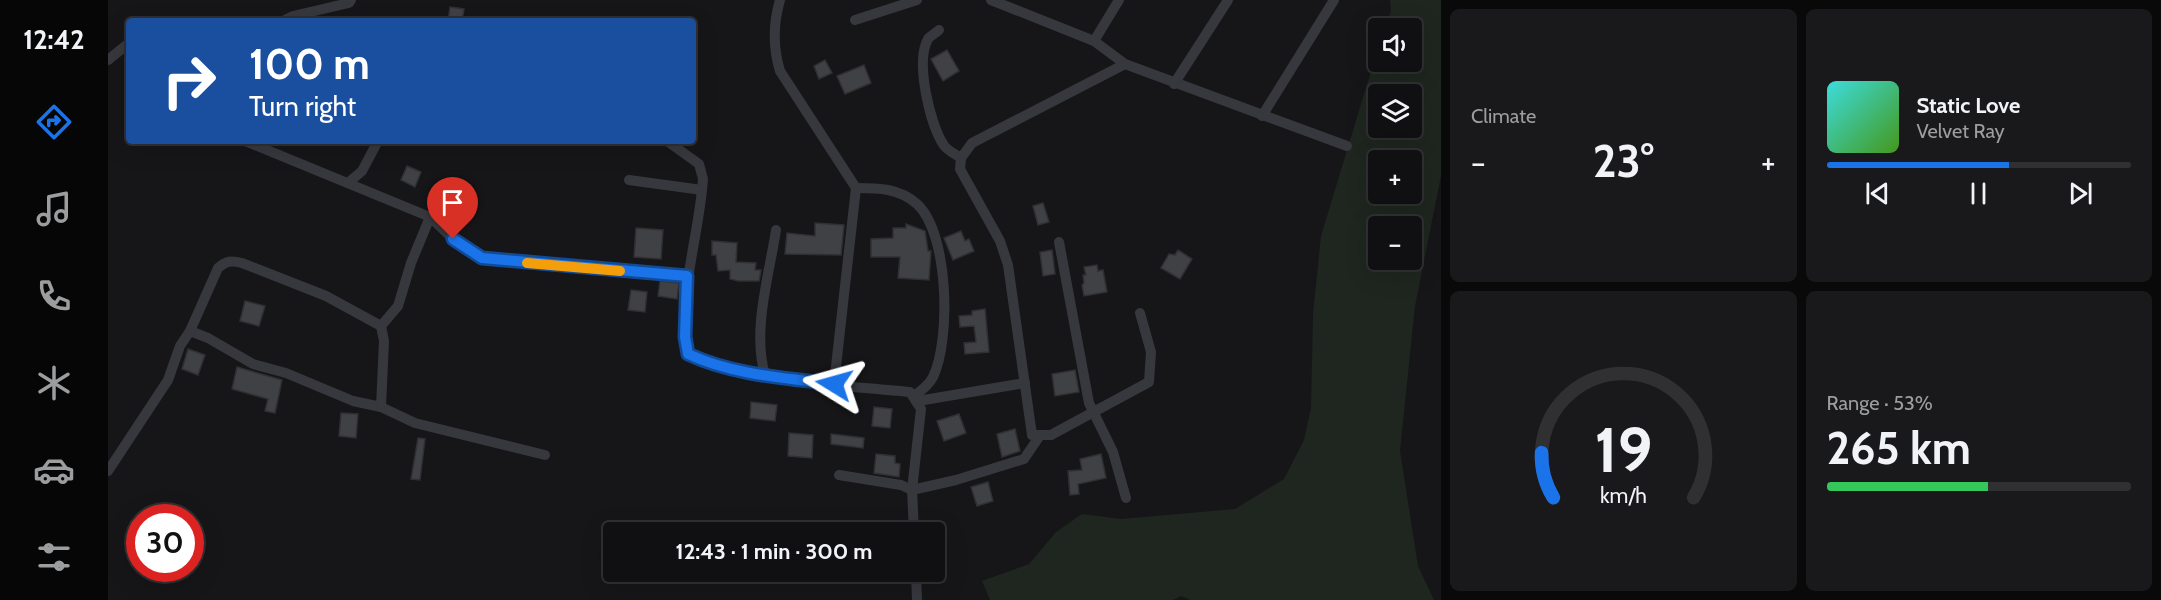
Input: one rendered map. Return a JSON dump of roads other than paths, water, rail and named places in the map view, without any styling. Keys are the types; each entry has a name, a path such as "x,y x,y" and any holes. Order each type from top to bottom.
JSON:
{"street":[{"path":"288,18 349,3 351,0"},
{"path":"780,0 777,12 775,53 780,71 856,188 834,384"},
{"path":"855,20 917,0"},
{"path":"992,0 1007,3 1094,41 1125,64 1347,146"},
{"path":"1094,41 1119,0"},
{"path":"1174,84 1228,0"},
{"path":"1262,116 1334,0"},
{"path":"939,30 928,39 923,66 925,84 930,111 943,147 961,158"},
{"path":"108,60 126,45"},
{"path":"1125,64 972,143 961,158 960,169 1000,241 1008,265 1032,435 1040,437 1051,435 1095,414 1149,382 1151,352 1140,313"},
{"path":"252,144 430,218 453,239 482,258 687,276"},
{"path":"348,183 362,171 376,144"},
{"path":"671,144 699,164 702,190 687,276 685,337 688,354 705,362 765,375 910,392 921,410 912,490 914,522"},
{"path":"629,180 702,190"},
{"path":"856,188 885,188 900,194 918,204 932,226 940,256 944,288 942,346 933,379 916,399"},
{"path":"381,326 398,306 411,263 430,218"},
{"path":"765,375 761,359 763,311 776,230"},
{"path":"1059,242 1083,376 1095,414 1113,452 1126,498"},
{"path":"108,471 168,380 180,346 190,331 218,268 232,260 326,296 381,326"},
{"path":"381,326 384,341 381,407"},
{"path":"190,331 208,338 254,364 286,373 353,401 381,407 415,423 545,455"},
{"path":"916,399 1025,383"},
{"path":"839,475 901,485 912,490 956,480 1024,459 1040,437"},
{"path":"916,582 917,600"}]}
